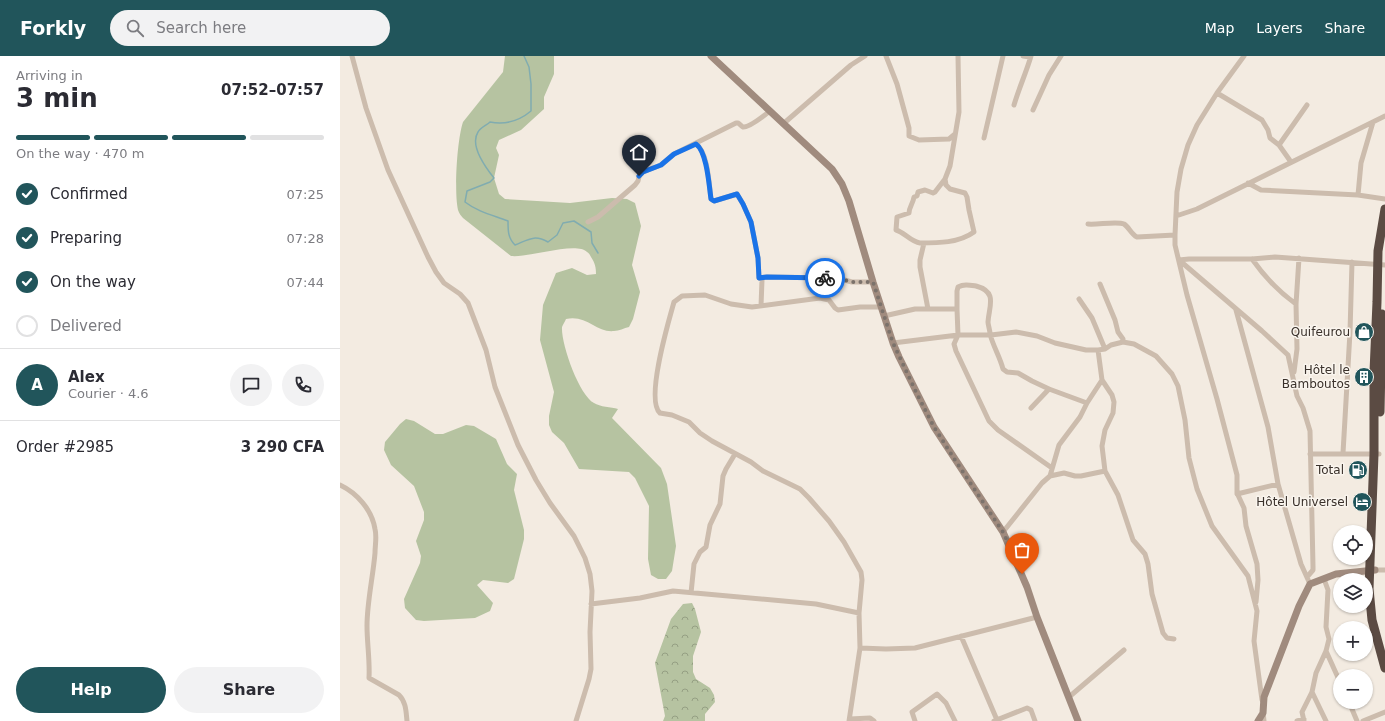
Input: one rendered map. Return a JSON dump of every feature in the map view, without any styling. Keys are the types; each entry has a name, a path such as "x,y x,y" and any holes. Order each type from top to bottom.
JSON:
{"highway":[{"path":"1382,265 1379,241 1385,209"},
{"path":"1385,239 1382,265 1377,372 1372,571 1369,589 1372,620 1385,668"},
{"path":"1372,571 1376,605 1385,646"}],"street":[{"path":"352,56 366,108 388,170 428,257 444,283 457,291 468,303 486,350 495,387 518,445 536,480 574,536 585,558 590,574 591,669 576,721"},
{"path":"711,56 832,169 842,184 893,343 934,427 1003,532 1024,581 1078,721"},
{"path":"784,124 851,65 865,56"},
{"path":"886,56 897,84 909,128 909,136 919,140 949,140 955,134"},
{"path":"945,179 946,185 950,189 965,193 968,197 969,210 974,232 964,238 948,242 916,243 900,231 896,230 896,217 909,213 914,197 917,196 918,192 925,190 933,193 935,192 945,179 950,166 959,112 958,56"},
{"path":"984,138 1003,56"},
{"path":"1014,105 1031,56 1023,56"},
{"path":"1032,110 1061,56"},
{"path":"1244,56 1217,93 1197,125 1188,145 1181,169 1177,192 1174,234 1175,245 1187,294 1218,399 1237,475 1237,494 1244,508 1246,526 1257,564 1257,611 1254,641 1264,721"},
{"path":"1217,93 1262,120 1268,130 1270,138 1279,145 1291,162"},
{"path":"1279,145 1307,105"},
{"path":"588,222 598,217 635,185 640,174 661,165 674,154 736,123 744,127 748,126 770,111"},
{"path":"1176,216 1197,209 1385,116"},
{"path":"1358,195 1362,163 1373,122"},
{"path":"696,144 700,146 707,169 711,199 714,201 737,194 752,226 758,258 759,278 762,280 761,306"},
{"path":"1248,183 1261,190 1358,195 1385,199"},
{"path":"1088,224 1119,223 1125,225 1133,235 1137,237 1174,234"},
{"path":"924,243 920,267 928,309"},
{"path":"1179,260 1252,259 1275,257 1382,265"},
{"path":"1294,375 1297,349 1296,304 1299,258"},
{"path":"1252,259 1285,297 1296,304"},
{"path":"1179,260 1288,355 1294,375 1297,396 1303,408 1310,431 1313,570 1264,697 1263,713 1258,721"},
{"path":"1343,454 1350,332 1352,262"},
{"path":"759,278 837,278 852,282 873,282"},
{"path":"1100,284 1123,342"},
{"path":"1052,468 998,430 989,421 954,344 958,335 958,287 962,285 981,287 989,294 991,302 988,322 1003,369 1007,372 1018,373 1032,382 1087,403"},
{"path":"874,721 870,718 850,720 860,648 859,613 862,580 861,572 844,542 829,521 800,489 763,471 751,462 700,433 689,422 672,415 660,413 657,411 655,398 660,358 674,302 682,296 705,295 731,304 752,307 820,298 829,300 838,310 860,307 881,307"},
{"path":"1078,299 1092,318 1105,349"},
{"path":"884,316 915,309 957,309"},
{"path":"1236,310 1268,427 1278,484 1302,564 1309,581"},
{"path":"893,343 958,335 991,335 1016,332 1028,333 1055,343 1086,350 1105,349 1111,345 1123,342 1134,344 1156,356 1174,377 1178,386 1184,414 1189,458 1197,489 1212,526 1248,576 1257,611"},
{"path":"1098,350 1102,380 1112,395 1114,402 1113,413 1105,430 1102,446 1105,471 1118,495 1133,540 1145,554 1148,564 1152,594 1163,633 1167,638 1174,639"},
{"path":"1050,476 1059,445 1080,417 1102,380"},
{"path":"1031,408 1049,389"},
{"path":"691,593 694,564 698,556 706,547 710,525 720,504 726,469 735,454"},
{"path":"1310,454 1376,454"},
{"path":"1003,532 1042,483 1050,476 1064,474 1081,476 1105,471"},
{"path":"1237,494 1278,484"},
{"path":"340,485 357,495 366,507 375,529 374,567 367,626 370,661 369,678 399,695 403,699 407,721"},
{"path":"1309,581 1324,579 1336,574 1385,570"},
{"path":"1297,721 1304,720 1302,712 1312,692 1316,673 1326,651 1328,639 1326,627 1328,590 1324,579"},
{"path":"591,604 674,591 816,604 859,613"},
{"path":"860,648 909,649 1037,618"},
{"path":"961,636 996,720 1027,708 1031,710 1035,721"},
{"path":"1069,697 1124,650"},
{"path":"1326,651 1334,669"},
{"path":"1312,692 1326,721"},
{"path":"915,721 912,712 937,694 946,703 955,721"},
{"path":"1352,709 1357,721"},
{"path":"1363,721 1385,712"}],"green space":[{"path":"505,56 554,56 554,74 544,97 544,109 521,130 499,140 496,148 499,155 494,178 499,194 505,199 570,203 612,198 627,199 635,203 641,226 632,265 640,292 633,319 629,327 616,331 608,331 580,319 573,318 566,319 562,327 562,335 572,368 577,380 588,398 596,404 618,409 612,418 661,468 667,484 676,546 672,571 666,579 658,579 651,575 648,559 649,506 635,478 629,472 579,469 564,443 552,432 549,425 549,416 554,392 540,340 543,305 556,273 572,268 587,275 596,274 595,265 592,259 587,252 581,249 573,248 529,255 511,256 463,218 458,210 456,191 457,166 459,141 463,122 503,72"},
{"path":"406,419 414,421 435,434 443,434 466,425 474,426 496,439 507,464 517,474 514,490 524,530 524,539 514,579 508,583 483,580 477,585 493,603 490,611 475,618 424,621 416,620 405,608 404,599 420,563 421,556 416,541 424,520 424,512 414,486 391,465 384,450 385,442"},
{"path":"692,603 701,632 693,656 693,672 696,679 710,688 714,695 715,702 705,714 705,721 663,721 665,716 655,663 671,619 683,604"}],"waterway":[{"path":"524,56 529,67 531,84 531,111 517,120 501,123 490,122 479,131 476,138 477,150 483,163 494,178 490,182 467,191 465,202 480,211 508,221 509,234 515,245 535,238 548,242 557,235 563,223 574,221 591,232 592,243 598,253"}],"way so far":[{"path":"825,278 837,278 852,282 873,282 893,343 916,392 934,427 1003,532 1022,574"}],"place":[{"name":"Quifeurou","path":"1364,332"},
{"name":"Hôtel le Bamboutos","path":"1364,377"},
{"name":"Total","path":"1358,470"},
{"name":"Hôtel Universel","path":"1362,502"}],"route":[{"path":"639,176 643,172 661,165 674,154 696,144 700,146 707,169 711,199 714,201 737,194 743,204 752,226 758,258 759,278 825,278"}]}
